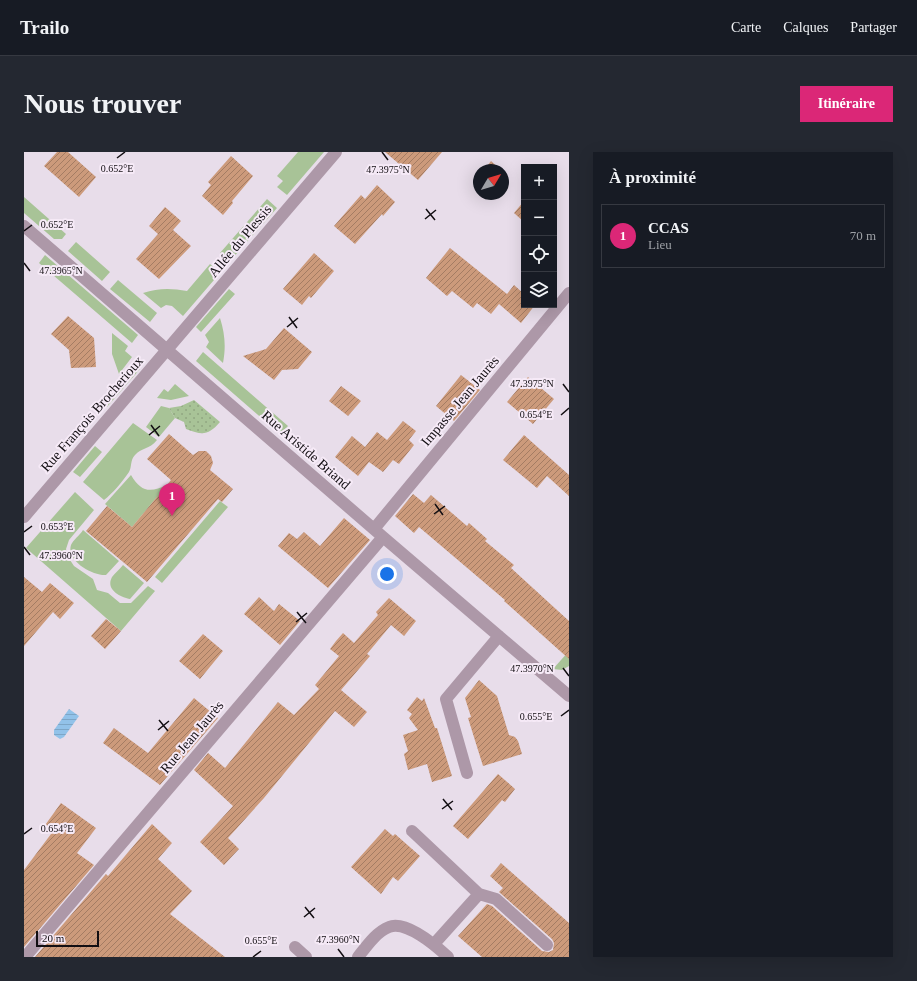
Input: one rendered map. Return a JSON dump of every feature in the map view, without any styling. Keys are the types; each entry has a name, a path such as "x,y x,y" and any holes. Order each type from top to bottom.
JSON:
{"street":[{"name":"Allée du Plessis","path":"168,349 336,152"},
{"name":"Rue Aristide Briand","path":"24,226 168,349 383,537 499,636 568,691"},
{"name":"Impasse Jean Jaurès","path":"374,529 569,293"},
{"name":"Rue François Brocherioux","path":"24,517 168,349"},
{"name":"Rue Jean Jaurès","path":"25,957 383,537"},
{"path":"467,774 446,699 499,636"},
{"path":"412,831 479,894 496,899 547,945"},
{"path":"434,944 479,894"},
{"path":"358,957 375,937 389,927 399,925 434,944 448,957"},
{"path":"295,947 306,957"}],"green space":[{"path":"298,152 324,152 287,195 277,187 283,181 277,176"},
{"path":"24,197 66,234 62,239 54,239 24,213"},
{"path":"267,199 277,208 230,261 220,253"},
{"path":"76,242 110,272 102,281 68,251"},
{"path":"45,255 138,335 132,343 39,263"},
{"path":"210,264 220,273 183,316 172,306 166,305 161,308 143,293 165,289 187,291"},
{"path":"118,280 157,313 150,322 110,289"},
{"path":"229,289 235,294 201,332 196,327"},
{"path":"220,318 224,340 223,363 206,347 209,342 205,335"},
{"path":"112,333 128,346 125,351 132,357 119,374 112,354"},
{"path":"203,352 288,426 280,434 196,361"},
{"path":"134,363 140,369 107,407 101,402"},
{"path":"175,384 189,396 171,400 157,398 164,389 168,392"},
{"path":"194,400 220,422 212,430 201,433 186,429 184,422 175,418 169,408 181,406"},
{"path":"161,406 169,408 175,418 159,437 146,427"},
{"path":"133,423 157,440 135,455 132,459 129,472 104,500 83,482"},
{"path":"95,446 102,452 80,477 73,472"},
{"path":"131,475 142,488 151,490 167,485 132,527 105,504"},
{"path":"75,492 94,510 69,540 66,549 68,557 74,566 93,579 97,590 108,593 120,603 131,603 148,586 155,591 121,631 26,548"},
{"path":"220,501 228,507 162,583 155,577"},
{"path":"83,530 119,561 106,575 101,575 88,570 76,562 73,557 71,545"},
{"path":"123,565 144,583 130,599 122,597 115,592 112,589 110,582 112,577"},
{"path":"569,651 569,666 562,670 553,669"}],"water":[{"path":"69,709 79,716 64,737 60,739 54,735 54,730"}],"building":[{"path":"57,152 68,152 96,177 79,197 44,166"},
{"path":"385,152 442,152 418,180"},
{"path":"231,156 253,176 232,201 233,203 223,215 202,196 211,185 208,182"},
{"path":"377,185 395,202 355,244 334,226 361,195 365,199"},
{"path":"521,205 521,219 514,213"},
{"path":"165,207 181,221 173,230 191,246 159,279 136,259 158,234 149,226"},
{"path":"450,248 507,294 514,285 521,291 521,308 533,308 521,323 499,304 491,314 477,303 473,308 452,291 447,296 426,278"},
{"path":"314,253 334,271 311,298 309,296 302,305 283,289"},
{"path":"68,316 94,338 96,367 71,368 69,350 51,334"},
{"path":"284,328 312,352 298,369 282,370 274,380 243,356 266,349"},
{"path":"461,375 480,390 454,421 436,406"},
{"path":"528,377 554,399 533,424 507,402"},
{"path":"341,386 361,401 348,416 329,401"},
{"path":"403,421 416,431 409,440 414,445 399,464 393,460 383,472 369,462 358,476 335,457 352,436 365,447 377,432 387,440"},
{"path":"169,434 193,455 199,451 206,451 211,456 213,463 210,470 233,489 222,502 218,499 147,582 86,531 107,506 132,527 171,480 147,459"},
{"path":"524,435 569,475 569,496 547,476 537,488 503,460"},
{"path":"413,494 424,503 431,495 467,526 469,523 487,539 485,541 514,565 511,568 569,621 569,659 504,601 505,600 419,527 414,533 395,516"},
{"path":"344,518 370,540 328,588 278,546 289,533 297,539 304,532 320,546"},
{"path":"24,577 42,592 50,583 74,603 60,619 53,612 24,646"},
{"path":"259,597 274,611 279,604 300,621 280,645 244,614"},
{"path":"389,598 416,621 404,636 391,625 367,654 370,656 341,690 367,712 354,727 335,711 264,798 228,838 239,849 224,865 200,842 233,806 194,770 208,753 225,768 278,702 294,715 319,689 315,685 339,656 330,649 336,641 343,633 354,643 378,615 376,612"},
{"path":"106,619 121,631 105,649 91,636"},
{"path":"203,634 223,651 200,679 179,661"},
{"path":"479,680 497,696 509,735 515,737 518,741 522,754 483,766 468,718 471,717 465,698"},
{"path":"417,697 422,701 424,698 435,728 437,728 452,776 432,782 427,764 408,770 404,754 408,751 403,735 418,730 409,718 412,714 407,710"},
{"path":"194,698 218,718 160,785 103,743 114,728 148,753"},
{"path":"498,774 515,789 505,802 502,800 468,839 453,826"},
{"path":"61,803 96,828 77,853 94,865 24,947 24,870 51,834 43,828"},
{"path":"152,824 172,843 158,859 192,891 170,914 225,957 35,957 106,874 108,876"},
{"path":"385,829 393,836 395,834 420,856 398,881 393,877 381,894 351,867"},
{"path":"501,863 569,923 569,957 482,957 458,936 487,904 492,906 542,951 549,952 553,950 554,943 552,939 499,892 503,888 490,876"}],"place":[{"name":"CCAS","path":"172,516"}]}
